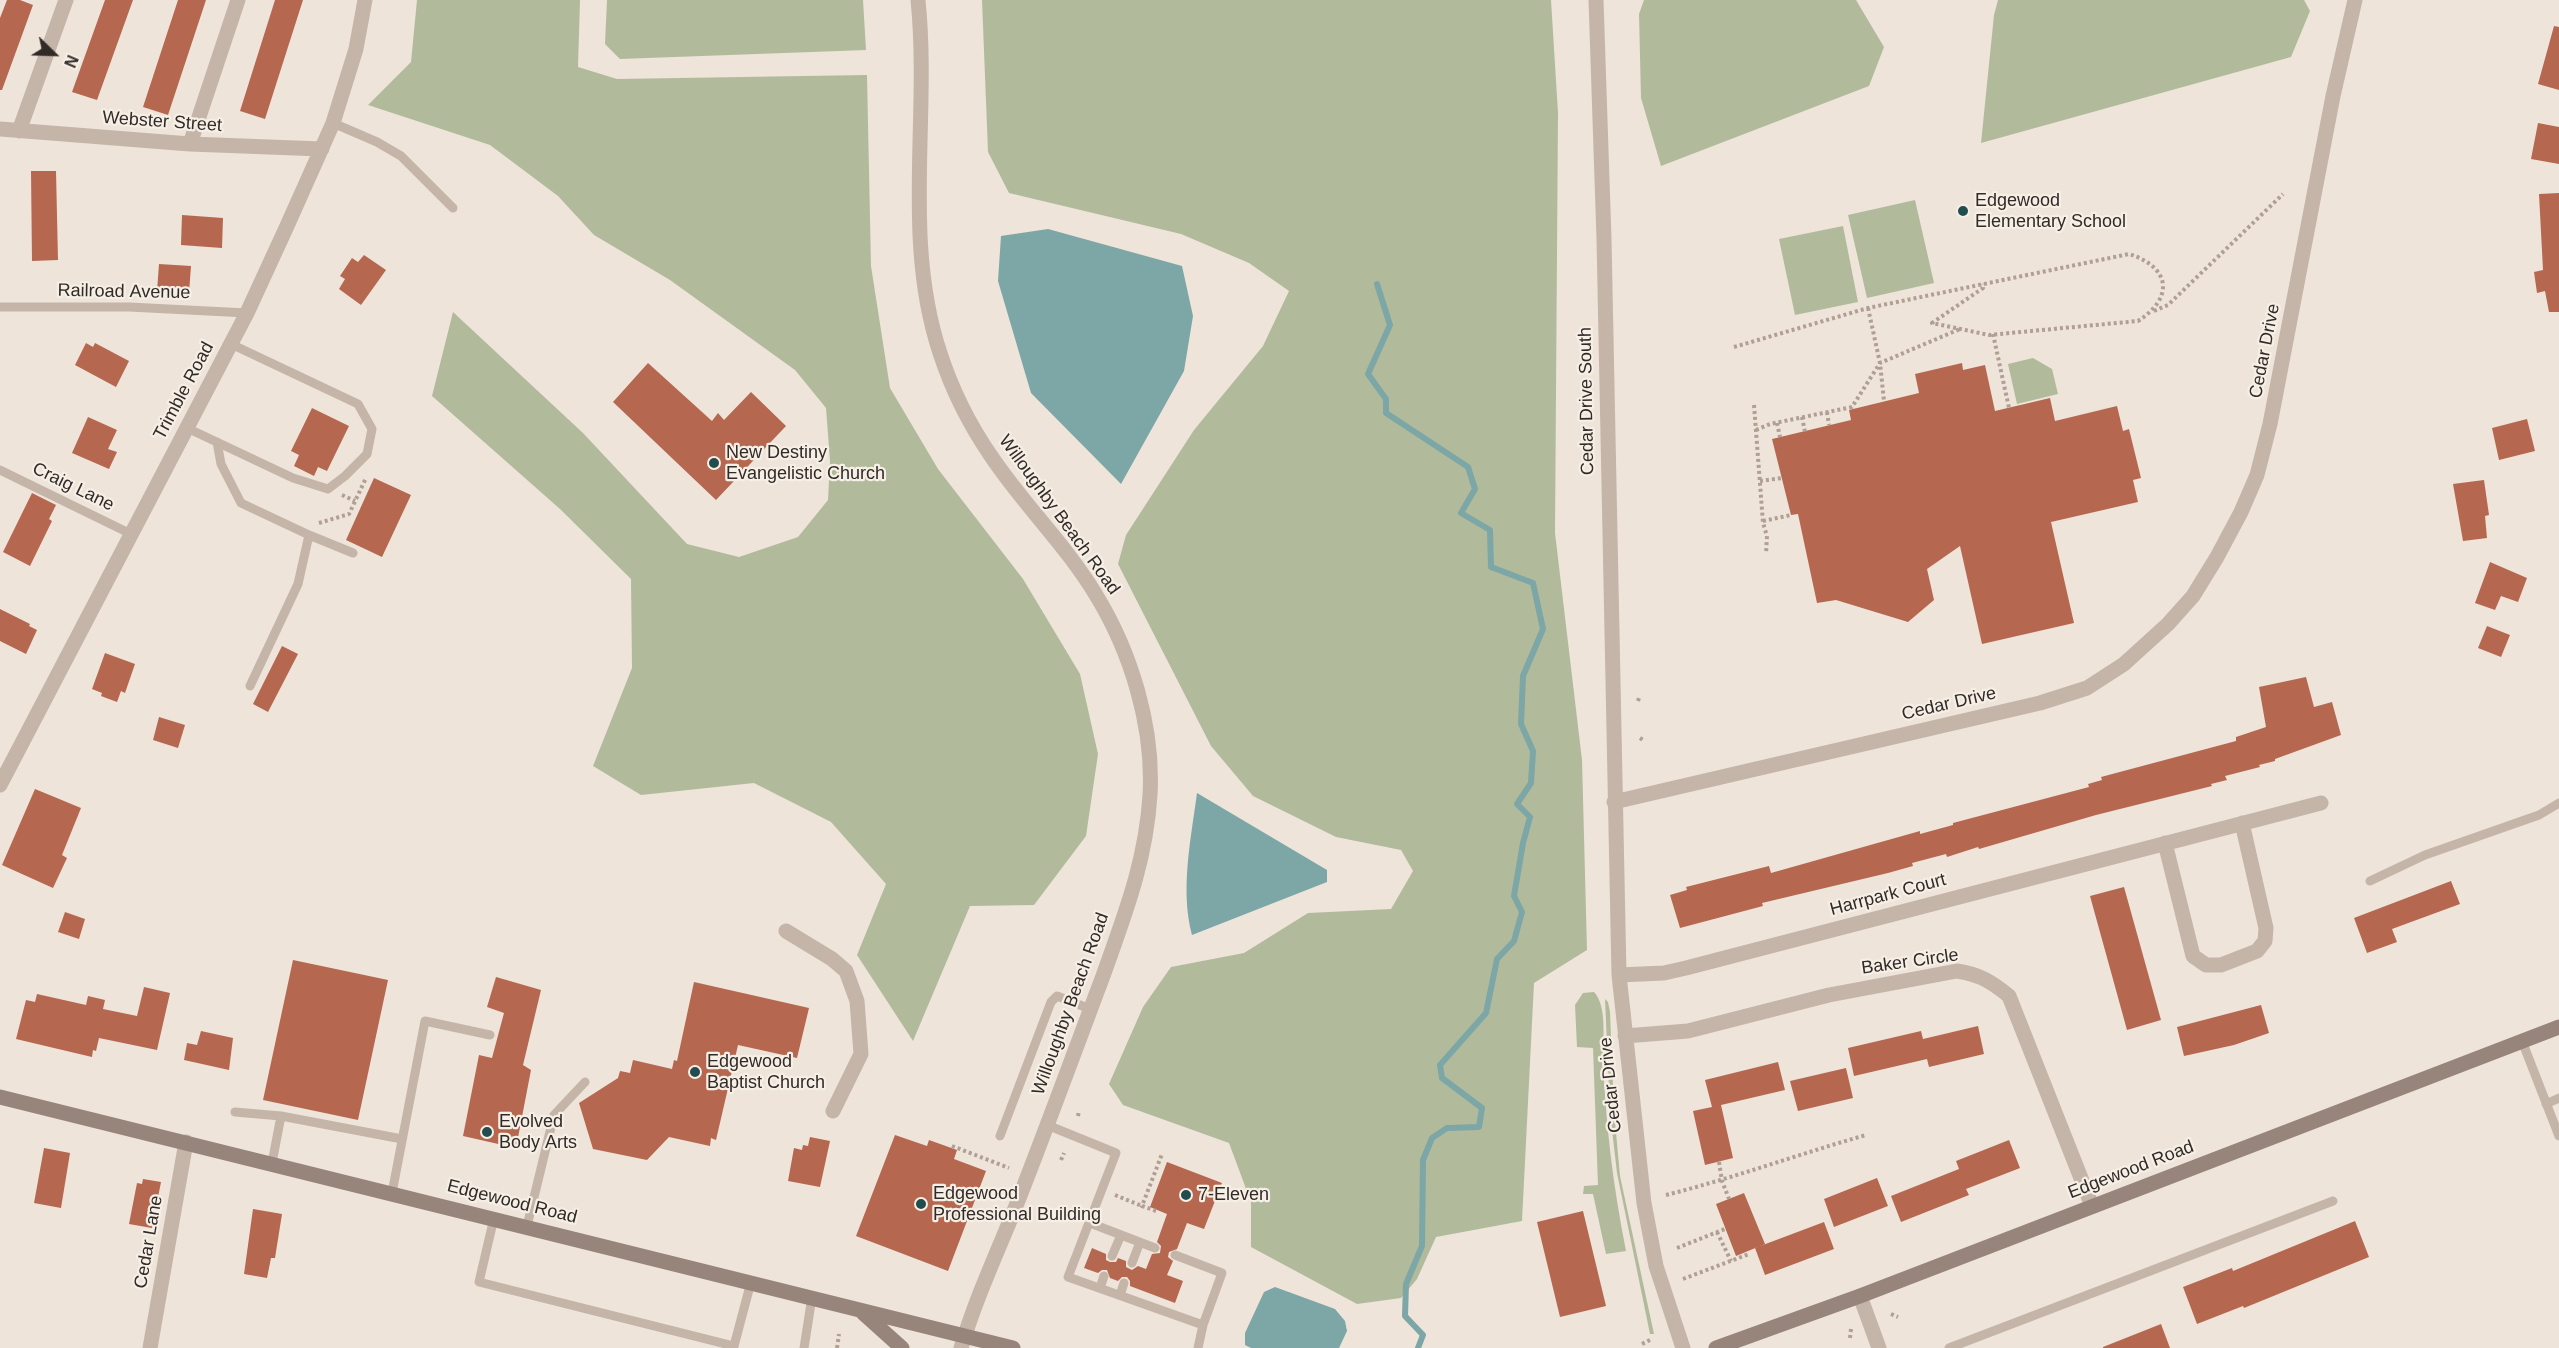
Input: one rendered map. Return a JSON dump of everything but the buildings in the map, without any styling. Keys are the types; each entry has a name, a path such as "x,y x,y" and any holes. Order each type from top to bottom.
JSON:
{"main road":[{"name":"Edgewood Road","path":"1716,1348 1860,1296 2559,1027"},
{"name":"Edgewood Road","path":"0,1097 859,1309 963,1343 1013,1348"},
{"path":"859,1309 903,1348"}],"street":[{"path":"19,131 66,0"},
{"path":"190,144 238,0"},
{"name":"Trimble Road","path":"0,785 247,313 333,123 356,49 364,0"},
{"name":"Willoughby Beach Road","path":"918,0 920,250 928,305 939,349 956,397 991,457 1096,594 1120,639 1146,731 1151,790 1144,854 1135,886 1047,1125 963,1343"},
{"name":"Cedar Drive South","path":"1596,0 1604,250 1614,802"},
{"name":"Cedar Drive","path":"1683,1348 1656,1266 1644,1203 1619,975 1614,802 2040,703 2086,688 2124,664 2168,624 2193,596 2217,557 2257,475 2271,424 2333,96 2355,0"},
{"name":"Webster Street","path":"0,129 190,144 322,149"},
{"name":"Harrpark Court","path":"1619,975 1664,973 1686,968 2321,803"},
{"path":"2166,843 2193,956 2206,965 2221,965 2257,951 2265,941 2266,928 2242,823"},
{"path":"786,931 832,959 846,971 857,1001 861,1054 833,1111"},
{"name":"Baker Circle","path":"1625,1036 1688,1031 1829,995 1957,971 1975,974 1992,981 2009,996 2092,1206"},
{"name":"Cedar Lane","path":"150,1348 186,1142"},
{"path":"1860,1296 1879,1348"}],"lane":[{"path":"333,123 377,142 400,156 453,208"},
{"name":"Railroad Avenue","path":"0,307 129,307 247,313"},
{"path":"187,428 293,478 328,489 345,477 368,454 372,429 358,404 231,344"},
{"path":"218,442 221,464 241,503 353,553"},
{"name":"Craig Lane","path":"0,470 131,534"},
{"path":"250,686 298,584 309,535"},
{"path":"2370,881 2425,855 2539,815 2559,803"},
{"path":"1000,1136 1051,1002 1057,996 1090,1009"},
{"path":"392,1193 425,1021 490,1035"},
{"path":"2522,1041 2559,1136"},
{"path":"527,1226 554,1115 585,1082"},
{"path":"2546,1104 2559,1098"},
{"path":"234,1112 281,1116 402,1139"},
{"path":"272,1163 281,1116"},
{"path":"1047,1125 1116,1153 1068,1277 1203,1325"},
{"path":"1949,1348 2333,1201"},
{"path":"494,1218 479,1282 734,1346 751,1282"},
{"path":"1090,1223 1155,1248"},
{"path":"1112,1256 1121,1235"},
{"path":"1132,1263 1140,1242"},
{"path":"1175,1255 1222,1274 1203,1325 1198,1348"},
{"path":"1100,1288 1104,1276"},
{"path":"1120,1295 1124,1283"},
{"path":"1144,1304 1149,1293"},
{"path":"804,1348 812,1297"}],"path":[{"path":"1982,284 1983,288 1932,323 1992,334 2138,321 2151,312 2168,305 2283,194"},
{"path":"1734,347 1868,309 2129,254 2146,259 2158,270 2162,286 2161,294 2159,303 2151,312"},
{"path":"1868,309 1880,363 1884,401"},
{"path":"1756,430 1802,417 1852,407 1880,363 1961,329"},
{"path":"1992,334 2009,408"},
{"path":"1754,405 1763,521 1767,536 1766,554"},
{"path":"1827,412 1829,425"},
{"path":"1802,417 1805,432"},
{"path":"1777,423 1780,437"},
{"path":"309,535 313,525 349,514 366,477"},
{"path":"1760,481 1782,478"},
{"path":"1763,521 1791,515"},
{"path":"1666,1195 1722,1181 1806,1152 1866,1135"},
{"path":"952,1146 1010,1168"},
{"path":"1061,1160 1064,1153"},
{"path":"1142,1206 1162,1154"},
{"path":"1719,1162 1722,1181 1729,1199"},
{"path":"1103,1191 1156,1211"},
{"path":"1677,1248 1725,1229"},
{"path":"1717,1232 1731,1261"},
{"path":"1683,1279 1749,1254"},
{"path":"1891,1314 1898,1317"},
{"path":"1850,1338 1851,1329"},
{"path":"837,1348 839,1334"},
{"path":"1642,1344 1650,1340"}],"green space":[{"path":"417,0 580,0 578,67 617,79 867,75 871,266 890,388 938,469 1023,579 1080,674 1098,754 1086,836 1034,905 970,906 913,1041 857,955 886,884 831,822 754,783 641,795 593,766 632,668 631,579 560,509 432,396 453,312 583,433 687,544 739,557 798,537 828,500 830,461 826,408 795,370 670,280 594,235 558,196 490,145 368,105 411,62"},
{"path":"607,0 863,0 866,50 620,59 605,44"},
{"path":"982,0 1551,0 1558,113 1555,533 1582,760 1587,950 1534,983 1522,1221 1436,1237 1417,1279 1401,1298 1357,1304 1251,1247 1251,1202 1229,1143 1123,1105 1109,1084 1143,1007 1171,967 1244,953 1308,913 1391,909 1413,871 1401,850 1336,837 1253,796 1211,746 1118,564 1126,535 1194,430 1263,346 1289,291 1249,263 1181,234 1009,193 988,152"},
{"path":"1644,0 1856,0 1884,47 1869,86 1661,166 1641,98 1639,14"},
{"path":"1998,0 2304,0 2310,11 2291,57 1981,143 1994,15"},
{"path":"1915,200 1934,283 1867,298 1848,215"},
{"path":"1843,226 1858,302 1795,315 1779,239"},
{"path":"2033,358 2052,369 2058,394 2017,404 2008,364"},
{"path":"1594,992 1603,1013 1604,1080 1608,1129 1626,1251 1606,1254 1593,1194 1583,1194 1584,1186 1598,1185 1593,1048 1577,1047 1575,1005 1583,993"},
{"path":"1605,999 1610,1012 1614,1111 1620,1176 1654,1334 1650,1334 1617,1173 1610,1112"}],"water":[{"path":"1048,229 1182,266 1193,316 1184,371 1121,484 1031,393 998,281 1001,236"},
{"path":"1197,793 1327,870 1327,882 1192,935 1187,882"},
{"path":"1275,1287 1335,1309 1345,1321 1347,1331 1339,1348 1251,1348 1245,1345 1245,1333 1264,1292"}],"waterway":[{"path":"1377,284 1390,325 1368,374 1386,399 1386,413 1468,467 1475,489 1461,513 1490,530 1491,567 1533,583 1543,629 1523,676 1521,724 1533,751 1531,783 1517,804 1530,817 1514,896 1522,912 1514,941 1497,959 1486,1013 1440,1065 1442,1078 1482,1108 1479,1127 1447,1128 1432,1138 1423,1160 1422,1246 1406,1284 1405,1316 1423,1335 1418,1348"}],"place":[{"name":"Edgewood Elementary School","path":"1963,211"},
{"name":"New Destiny Evangelistic Church","path":"714,463"},
{"name":"Edgewood Baptist Church","path":"695,1072"},
{"name":"Evolved Body Arts","path":"487,1132"},
{"name":"7-Eleven","path":"1186,1195"},
{"name":"Edgewood Professional Building","path":"921,1204"}]}
